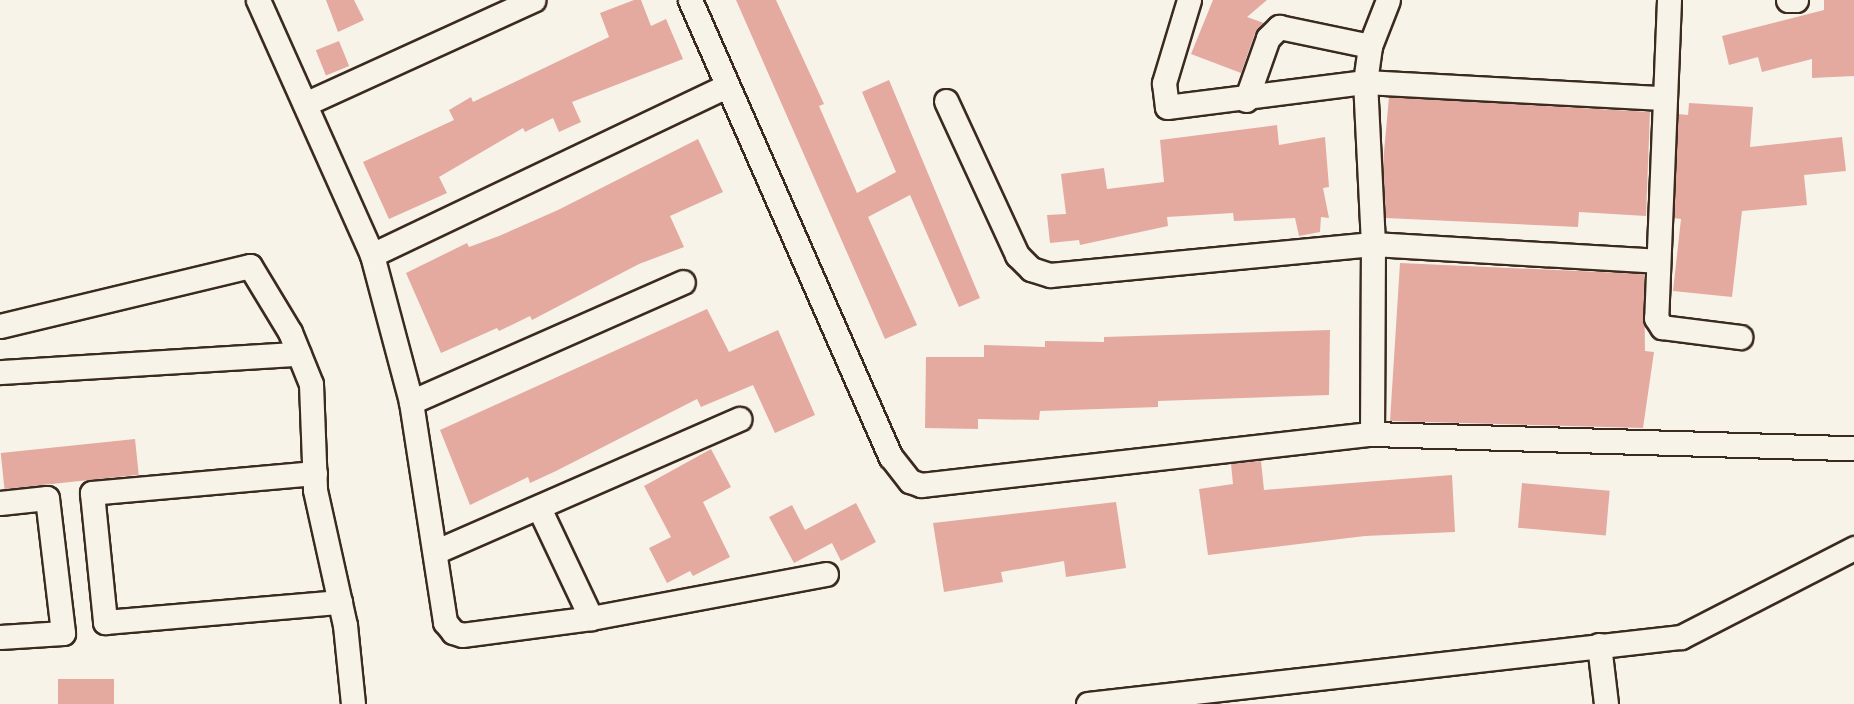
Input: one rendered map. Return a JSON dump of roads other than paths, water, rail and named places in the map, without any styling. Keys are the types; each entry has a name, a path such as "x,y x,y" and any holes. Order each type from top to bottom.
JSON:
{"street":[{"path":"258,0 372,255 411,402 437,551 445,622 453,632 462,635 591,618 827,573"},
{"path":"305,104 533,0"},
{"path":"690,0 891,457 910,481 934,486 1372,433 1854,448"},
{"path":"1189,0 1164,83 1165,105 1247,100 1365,82 1663,98"},
{"path":"1372,433 1373,244 1365,82 1370,46 1388,0"},
{"path":"1670,0 1663,98 1656,318 1662,327 1740,337"},
{"path":"1788,0 1796,0"},
{"path":"1247,100 1268,38 1279,27 1370,46"},
{"path":"372,255 726,86"},
{"path":"946,101 1017,255 1031,269 1050,275 1373,244 1656,261"},
{"path":"0,326 250,266 298,354 311,384 315,473 340,602 353,704"},
{"path":"411,402 682,282"},
{"path":"0,372 298,354"},
{"path":"437,551 739,419"},
{"path":"315,473 92,493 105,622 340,602"},
{"path":"0,503 47,498 63,633 0,637"},
{"path":"539,508 591,618"},
{"path":"1088,704 1201,699 1599,645 1681,637 1854,548"},
{"path":"1599,645 1606,704"}]}
